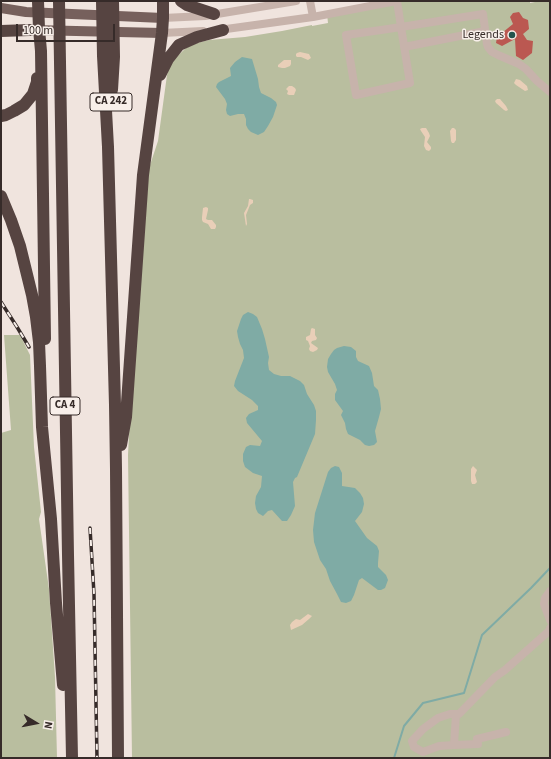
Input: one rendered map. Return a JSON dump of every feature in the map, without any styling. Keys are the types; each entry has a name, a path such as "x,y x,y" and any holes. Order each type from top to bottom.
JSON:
{"highway":[{"path":"38,1 34,29 39,50 45,367 43,430 44,458"},
{"name":"CA 4","path":"59,1 71,758"},
{"path":"102,1 109,57"},
{"name":"CA 242","path":"113,1 109,57 108,147 116,469"},
{"path":"118,758 116,469 126,417 143,175 162,34 163,1"},
{"path":"181,1 214,14"},
{"path":"1,31 34,29"},
{"path":"156,84 168,59 179,44 197,37 223,30"},
{"path":"1,116 6,115 24,105 33,94 37,82 39,50"},
{"path":"1,196 20,246 36,317 39,342 41,420 44,458 51,519 56,603 71,758"}],"main road":[{"path":"1,8 26,12 163,18"},
{"path":"1,26 34,29 162,34"}],"street":[{"path":"163,18 205,16 296,1"},
{"path":"310,1 313,16"},
{"path":"162,34 223,30 397,1 401,26 404,47 410,83 356,95 346,35 401,26 483,14 486,44 492,52 522,66 550,92"},
{"path":"404,47 485,31"},
{"path":"550,591 545,598 544,604 550,620"},
{"path":"506,732 478,739 478,744 439,746 424,752 414,748 412,741 423,729 438,718 450,714 459,714 495,677 549,631 550,628"},
{"path":"454,745 456,714"}],"green space":[{"path":"396,1 530,1 530,3 550,1 550,758 132,758 128,455 130,415 149,168 158,141 167,75 171,62 186,48 197,43 209,40 245,37 328,23 327,14"},
{"path":"4,335 20,335 30,355 34,447 41,512 39,519 49,589 55,677 57,758 1,758 1,433 11,430"}],"sand":[{"path":"300,52 309,54 311,58 308,60 297,57 296,54"},
{"path":"284,60 291,60 290,66 285,68 278,67 278,65"},
{"path":"516,79 520,80 527,86 528,90 525,91 516,85 514,83"},
{"path":"289,86 295,88 296,90 294,95 287,94 288,91 286,89"},
{"path":"500,99 508,110 504,110 496,103 495,101"},
{"path":"426,128 430,136 427,142 431,147 429,151 426,150 424,146 425,137 420,129"},
{"path":"452,128 456,130 456,140 454,143 451,141 450,131"},
{"path":"249,199 253,200 253,203 250,205 246,215 246,226 244,213 248,206"},
{"path":"206,207 208,210 206,219 212,220 216,225 215,229 211,229 208,224 202,220 203,208"},
{"path":"312,328 315,329 315,335 317,338 311,343 318,348 313,352 310,351 310,346 306,340 306,337 310,335"},
{"path":"473,466 477,470 475,475 477,482 475,484 472,484 471,481 471,469"},
{"path":"308,614 312,616 302,625 291,630 290,625 292,622 296,619 300,620"}],"water":[{"path":"242,57 252,59 261,93 271,98 277,105 268,126 264,132 258,135 248,129 244,114 230,116 227,114 227,104 225,99 216,87 219,82 231,76 230,68"},
{"path":"248,312 257,317 262,329 269,357 269,370 274,374 290,376 300,381 304,385 316,411 315,434 297,477 293,482 295,506 287,521 282,521 272,510 268,511 263,516 258,513 255,503 256,496 261,487 262,476 253,473 245,467 243,461 243,454 246,447 250,445 260,446 262,441 247,423 246,418 249,414 258,410 258,406 238,391 234,386 244,358 237,331 243,315"},
{"path":"344,346 351,347 356,351 358,361 369,366 372,373 374,386 378,390 381,409 375,431 377,442 374,445 365,445 360,440 348,434 341,415 343,411 335,400 337,390 328,372 328,359 334,350"},
{"path":"335,466 339,467 342,473 342,486 355,488 363,498 364,504 362,512 355,521 367,538 377,546 379,551 378,567 386,575 388,580 385,588 378,590 362,578 359,580 351,601 346,603 341,602 330,581 326,569 320,560 314,542 313,530 315,513 328,472"}],"building":[{"name":"Legends","path":"519,12 523,18 528,20 529,29 523,34 527,40 533,41 532,53 523,60 516,56 515,39 502,46 496,43 497,37 513,24 510,17 513,13"}],"waterway":[{"path":"394,758 404,726 423,703 464,693 482,635 550,568"}],"railway":[{"path":"1,302 29,347"},
{"path":"90,528 94,594 97,758"}],"place":[{"name":"Legends","path":"512,35"}]}
